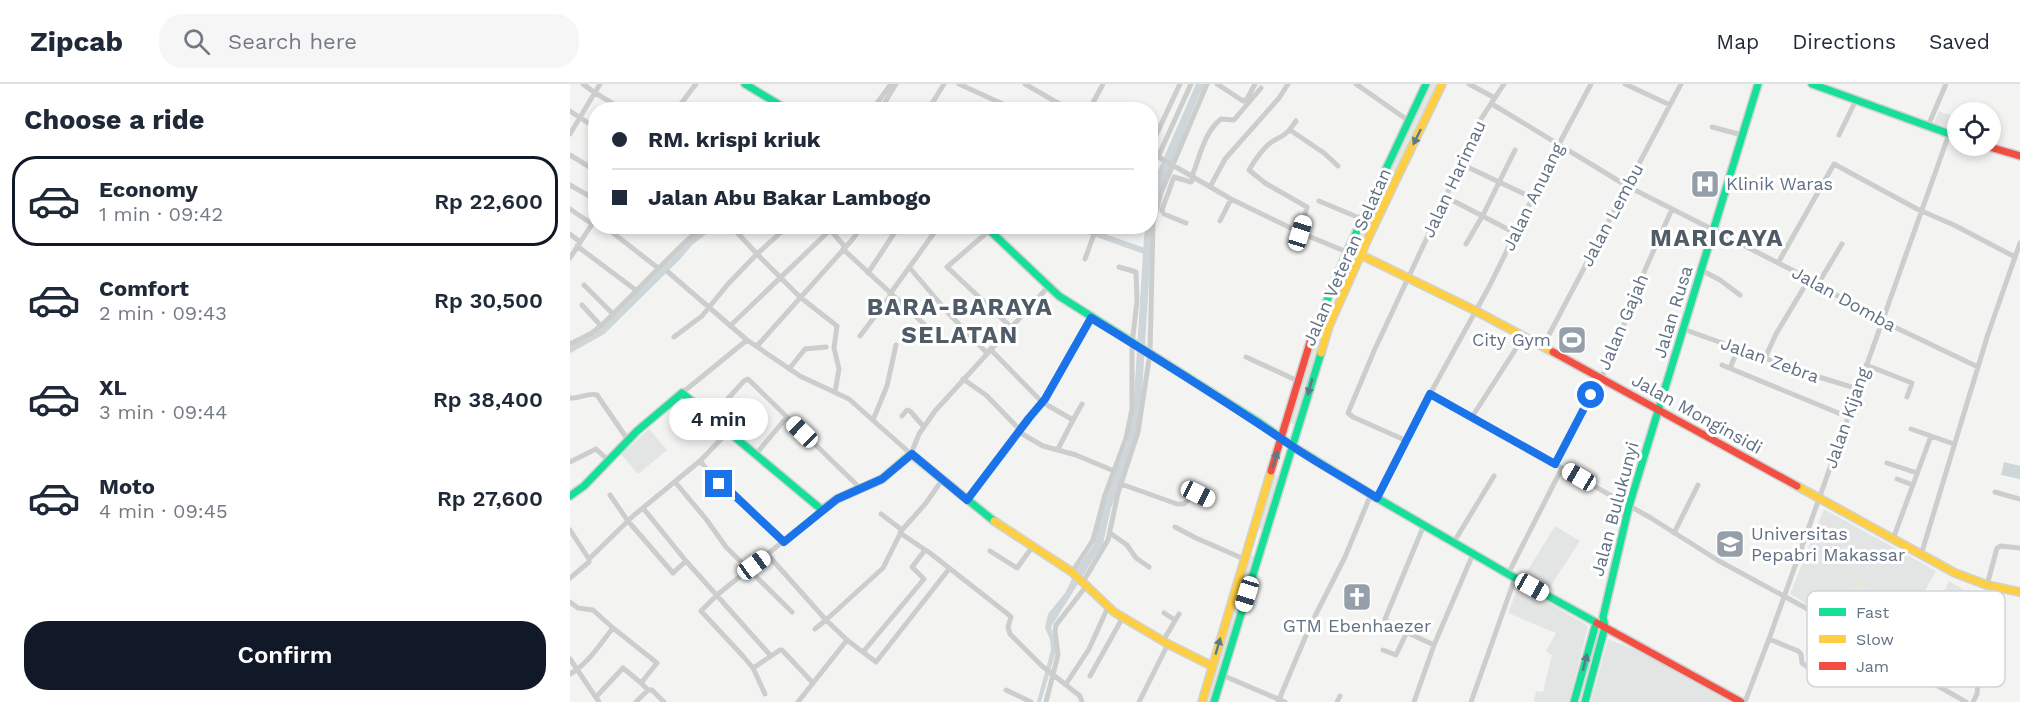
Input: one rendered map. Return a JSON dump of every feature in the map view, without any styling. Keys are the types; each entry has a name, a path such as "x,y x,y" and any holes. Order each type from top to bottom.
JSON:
{"main road":[{"path":"747,84 775,102"},
{"name":"Jalan Veteran Selatan","path":"1202,702 1251,535 1323,305 1426,84"},
{"name":"Jalan Veteran Selatan","path":"1214,702 1294,447 1317,362 1336,310 1442,84"},
{"name":"Jalan Rusa","path":"1657,410 1758,84"},
{"path":"1812,84 1822,85 1947,133"},
{"path":"2001,150 2020,156"},
{"path":"993,234 1048,287 1091,318 1149,352 1294,447 1515,578 1743,702"},
{"name":"Jalan Monginsidi","path":"1361,255 1543,346 1955,573 1987,585 2020,592"},
{"path":"1323,305 1336,310"},
{"path":"570,496 584,486 628,440 682,393 822,510 837,499 882,479 912,454 997,523 1073,573 1108,607 1165,642 1212,666"},
{"name":"Jalan Bulukunyi","path":"1605,627 1603,617 1629,506 1657,410"},
{"path":"1251,535 1264,538"},
{"path":"1248,547 1260,550"},
{"path":"1574,702 1596,623 1603,617"},
{"path":"1585,702 1605,627"}],"street":[{"path":"583,84 610,102"},
{"path":"589,102 600,84"},
{"path":"682,102 696,84"},
{"path":"878,102 891,84"},
{"path":"885,102 896,84"},
{"path":"933,102 945,84"},
{"path":"959,84 998,102"},
{"path":"1025,84 1056,102"},
{"path":"1093,102 1103,84"},
{"path":"1191,84 1159,157 1193,174 1231,199 1300,233 1347,252"},
{"path":"1158,205 1172,165 1207,84"},
{"path":"1217,84 1243,101 1258,86"},
{"path":"1210,187 1225,159 1279,98 1288,84"},
{"path":"1356,84 1409,121"},
{"name":"Jalan Domba","path":"1469,84 1627,186 1809,279 1882,321 1978,367"},
{"name":"Jalan Harimau","path":"1407,441 1348,413 1374,351 1446,197 1459,163 1479,122 1504,84"},
{"name":"Jalan Anuang","path":"1281,701 1314,618 1374,496 1407,441 1476,311 1591,84"},
{"path":"1625,84 1670,105"},
{"name":"Jalan Lembu","path":"1543,346 1681,84"},
{"path":"1928,126 1946,84"},
{"path":"1158,131 1178,85"},
{"path":"1186,223 1164,214 1162,210 1174,177 1191,182 1202,146 1215,124 1221,119 1234,120 1258,86"},
{"path":"1839,135 1856,100"},
{"path":"570,134 588,104"},
{"path":"570,111 588,123"},
{"path":"1296,121 1283,137 1274,140 1249,170 1258,179 1307,207 1300,233"},
{"path":"1712,126 1742,135"},
{"path":"1290,130 1324,153 1338,166"},
{"name":"Jalan Kijang","path":"1743,702 1769,639 1919,210 1947,139"},
{"path":"1466,244 1515,150"},
{"path":"570,155 588,166"},
{"path":"1459,163 1533,198"},
{"path":"1778,263 1834,164 1919,210 2015,256"},
{"path":"570,185 588,195"},
{"path":"1446,197 1515,233"},
{"path":"1220,221 1231,199"},
{"path":"1319,201 1362,219"},
{"path":"570,208 588,217"},
{"name":"Jalan Gajah","path":"1555,464 1611,356 1672,209"},
{"path":"570,258 588,230"},
{"path":"570,234 637,291"},
{"path":"614,234 658,268"},
{"path":"570,344 601,326 693,234"},
{"path":"738,234 756,255 800,297 837,326 834,348 838,369 835,392"},
{"path":"674,337 709,308 728,284 779,234"},
{"path":"730,326 823,234"},
{"path":"834,234 868,273 924,324"},
{"path":"757,346 855,234"},
{"path":"868,273 894,234"},
{"path":"860,336 933,234"},
{"path":"981,234 947,267 1011,327"},
{"path":"1085,260 1094,234"},
{"path":"1046,702 1058,650 1056,625 1105,546 1121,484 1138,432 1149,352 1153,234"},
{"path":"1921,555 1978,367 2020,243"},
{"path":"1818,284 1842,244"},
{"path":"909,267 950,315 1042,402 1073,420"},
{"path":"1073,573 1093,540 1101,504 1126,438 1132,409 1136,273 1119,267"},
{"path":"1701,270 1720,280 1740,295"},
{"path":"668,272 747,340 807,380 853,402 912,454 924,427 963,379 1048,287"},
{"path":"1765,358 1776,334 1809,279"},
{"path":"584,285 613,314"},
{"path":"582,305 601,326"},
{"path":"967,500 1042,402 1091,318"},
{"name":"Jalan Zebra","path":"1683,329 1858,389"},
{"path":"1472,417 1524,336"},
{"path":"682,393 747,340"},
{"path":"873,420 887,386 896,345"},
{"path":"789,369 805,349 826,347"},
{"path":"1730,368 1738,349"},
{"path":"1246,357 1299,381"},
{"path":"1722,365 1848,417"},
{"path":"1866,365 1912,383 1907,397"},
{"path":"711,417 748,379 860,488"},
{"path":"963,379 986,394 1019,431 1035,442 1076,454 1114,471"},
{"path":"1430,394 1807,609"},
{"path":"570,398 597,395 628,440"},
{"path":"1058,449 1082,404"},
{"path":"902,416 907,410 910,411 924,427"},
{"path":"756,454 787,417"},
{"path":"1911,429 1954,444"},
{"path":"570,578 589,562 589,559 628,521 700,461 728,432"},
{"path":"1893,539 1931,436"},
{"path":"570,462 596,449 609,461"},
{"path":"700,461 719,484 731,492 784,542"},
{"path":"1887,463 1917,473"},
{"path":"1508,574 1562,468"},
{"path":"1454,542 1494,476"},
{"path":"1897,479 1913,485"},
{"path":"815,630 883,568 901,531 926,503 942,480"},
{"path":"675,482 726,547 792,612"},
{"path":"1121,484 1177,504 1184,504 1196,493 1212,501"},
{"path":"1674,533 1698,485"},
{"path":"1995,492 2020,499"},
{"path":"610,495 628,521 673,573 686,561"},
{"path":"643,508 686,561 771,656"},
{"path":"765,694 753,668 701,611 717,595 822,510"},
{"path":"880,514 1009,615 1011,617 1008,629 1010,634 1042,666 1080,696 1082,702"},
{"path":"1424,525 1385,619 1391,625 1434,645"},
{"path":"1174,526 1244,559"},
{"path":"570,530 589,559"},
{"path":"1110,533 1127,545 1136,558 1149,567"},
{"path":"990,551 1017,568 1033,546"},
{"path":"1987,585 1996,548 2001,546 2019,548"},
{"path":"863,652 924,579 912,567 925,550"},
{"path":"1414,702 1434,645 1473,554"},
{"path":"768,555 826,620 874,662 878,661 949,569"},
{"path":"1471,702 1515,578"},
{"path":"570,602 578,608 592,610 657,663 641,683"},
{"path":"1066,684 1089,649 1108,607"},
{"path":"1139,702 1177,617 1164,613"},
{"path":"1090,676 1123,617"},
{"path":"570,674 577,670 613,628"},
{"path":"1383,650 1396,655 1407,633"},
{"path":"1769,639 1798,651 1801,654 1802,663 1807,667"},
{"path":"798,702 847,640"},
{"path":"753,668 780,650 785,652 813,683"},
{"path":"570,659 597,700 623,668 664,702"},
{"path":"1222,675 1281,701"},
{"path":"1939,687 1965,702"},
{"path":"1973,702 1977,687"},
{"path":"636,702 648,690"},
{"path":"1006,690 1030,702"}],"shaded area":[{"path":"1196,84 1206,84 1200,93 1160,191 1158,201 1158,171"},
{"path":"1430,84 1440,84 1345,289 1335,285 1348,252"},
{"path":"1939,111 1947,114 1947,127 1934,123"},
{"path":"1145,234 1152,234 1141,408 1129,462 1111,508 1103,544 1051,627 1056,651 1041,702 1037,702 1051,650 1050,639 1045,628 1048,614 1065,593 1078,567 1094,544 1106,497 1127,443 1133,414"},
{"path":"1320,323 1328,326 1298,426 1289,422 1316,329"},
{"path":"649,429 667,450 638,474 621,454"},
{"path":"2004,462 2020,466 2020,479 2001,475"},
{"path":"1273,474 1283,478 1264,530 1256,528"},
{"path":"1824,509 1936,571 1925,591 1807,591 1807,604 1790,594"},
{"path":"1555,526 1580,541 1548,590 1524,576"},
{"path":"1248,554 1257,557 1213,702 1206,702"},
{"path":"1856,575 1870,582 1865,591 1848,591"},
{"path":"1949,581 1967,591 1944,591"},
{"path":"1519,585 1588,626 1569,702 1534,702 1536,691 1543,692 1552,655 1546,651 1556,633 1508,613"},
{"path":"1608,639 1646,654 1733,702 1591,702"}],"waterway":[{"path":"570,350 602,332 702,234"},
{"path":"1096,234 1147,252"}],"traffic: fast":[{"path":"745,84 775,102"},
{"path":"1311,339 1347,252 1426,84"},
{"path":"1585,702 1605,627 1603,617 1629,506 1758,84"},
{"path":"1812,84 1947,133"},
{"path":"993,234 1059,296 1377,498 1597,623"},
{"path":"1214,702 1321,353"},
{"path":"570,496 584,486 637,431 682,393 822,510 837,499 882,479 911,454 994,521"},
{"path":"1574,702 1596,623"}],"traffic: slow":[{"path":"1321,353 1329,326 1370,234 1442,84"},
{"path":"1361,255 1476,311 1553,352"},
{"path":"1202,702 1271,471"},
{"path":"1797,486 1955,573 1987,585 2020,592"},
{"path":"994,521 1072,572 1114,612 1168,644 1212,666"}],"traffic: jam":[{"path":"2001,150 2020,156"},
{"path":"1271,471 1311,339"},
{"path":"1553,352 1797,486"},
{"path":"1597,623 1741,702"}],"place":[{"name":"Klinik Waras","path":"1705,184"},
{"name":"City Gym","path":"1572,340"},
{"name":"Universitas Pepabri Makassar","path":"1730,544"},
{"name":"GTM Ebenhaezer","path":"1357,597"}],"district":[{"name":"MARICAYA","path":"1717,238"},
{"name":"BARA-BARAYA SELATAN","path":"960,321"}],"route":[{"path":"719,484 731,492 784,542 837,499 882,479 912,454 967,500 1045,399 1091,318 1132,344 1148,351 1294,447 1377,498 1430,394 1555,464 1591,395"}]}
